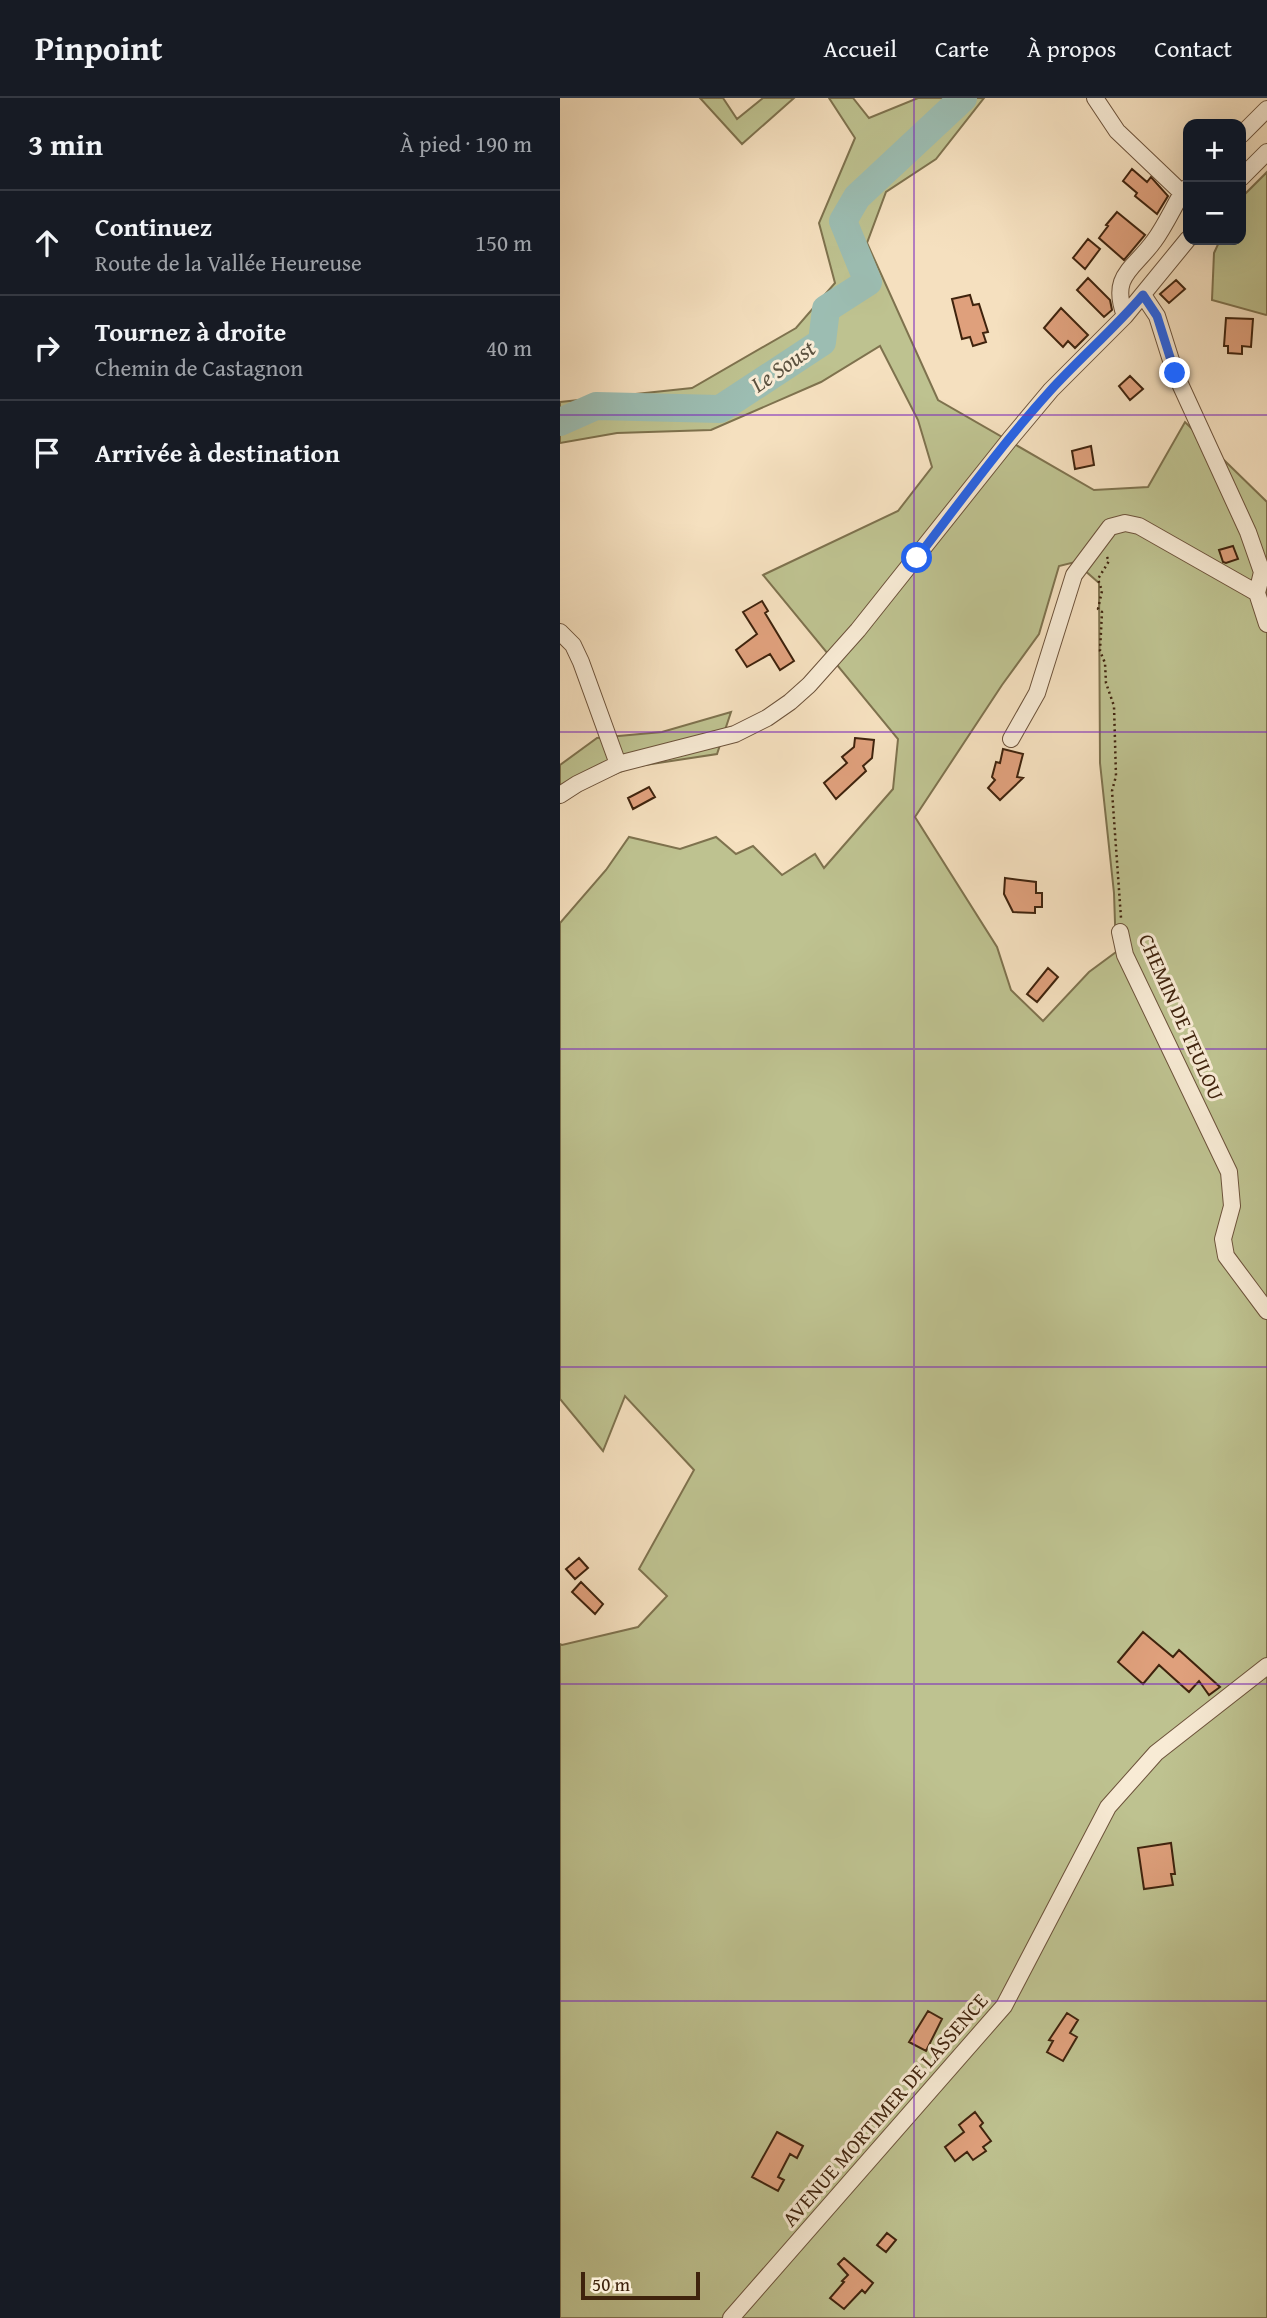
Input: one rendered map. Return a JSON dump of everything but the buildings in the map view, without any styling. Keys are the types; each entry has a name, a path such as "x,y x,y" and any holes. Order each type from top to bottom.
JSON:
{"street":[{"path":"1095,98 1117,131 1183,188"},
{"path":"1246,130 1267,108"},
{"path":"1246,173 1267,152"},
{"path":"1125,316 1119,299 1123,277 1155,240 1183,193"},
{"path":"560,795 618,764 734,734 767,718 809,685 917,558 1051,390 1125,316 1183,245"},
{"path":"1143,295 1157,316 1175,373 1248,532 1262,572 1257,593 1267,624"},
{"path":"1011,739 1037,693 1074,575 1110,527 1125,523 1139,526 1257,593"},
{"path":"560,632 573,645 581,662 618,764"},
{"name":"CHEMIN DE TEULOU","path":"1121,932 1125,955 1229,1172 1232,1206 1223,1239 1226,1256 1267,1311"},
{"name":"AVENUE MORTIMER DE LASSENCE","path":"731,2318 1004,2006 1108,1807 1156,1753 1267,1666"}],"path":[{"name":"CHEMIN DE TEULOU","path":"1109,561 1098,579 1102,591 1098,609 1102,612 1100,651 1114,706 1116,776 1112,791 1121,932"}],"green space":[{"path":"700,98 723,98 737,119 763,98 794,98 742,144"},
{"path":"829,98 853,98 869,118 918,98 984,98 936,159 886,192 867,243 938,400 1094,490 1148,487 1185,422 1267,502 1267,2318 560,2318 560,1644 638,1627 667,1596 639,1569 694,1470 625,1396 603,1451 560,1399 560,923 606,870 629,837 680,849 716,837 736,854 753,846 782,875 815,854 824,868 893,789 898,739 763,575 898,511 932,467 918,420 880,346 821,382 711,430 617,433 560,443 560,402 692,388 796,328 835,283 819,223 855,138","holes":["1075,562 1099,583 1100,763 1114,893 1116,952 1089,972 1043,1021 1011,990 997,947 915,817 1039,634 1059,566"]},
{"path":"1267,172 1266,315 1212,300 1214,253 1218,245 1246,245 1246,193"},
{"path":"731,712 717,754 632,767 595,782 560,803 560,765 597,738 662,732"}],"waterway":[{"name":"Le Soust","path":"560,422 596,406 720,409 822,342 826,309 868,282 843,221 857,197 963,98"}],"route":[{"path":"917,558 1051,390 1143,295 1157,316 1175,373"}]}
